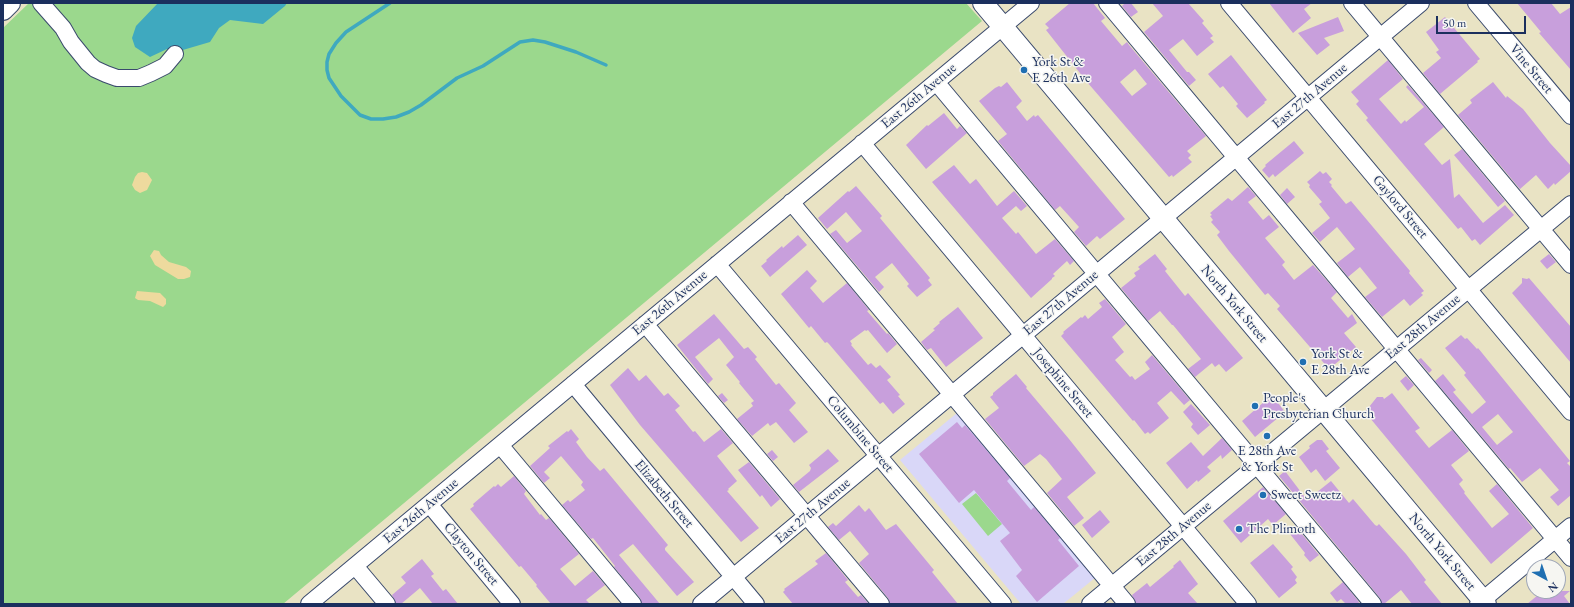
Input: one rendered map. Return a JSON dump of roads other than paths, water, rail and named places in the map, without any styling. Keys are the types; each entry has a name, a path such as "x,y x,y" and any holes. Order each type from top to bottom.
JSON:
{"main road":[{"path":"3,10 10,3"},
{"name":"North York Street","path":"983,3 1324,410 1482,603"}],"street":[{"path":"41,3 63,28 71,42 88,63 95,69 106,74 117,78 139,78 165,66 175,54"},
{"name":"East 26th Avenue","path":"309,604 1031,3"},
{"path":"1106,3 1571,558"},
{"name":"Gaylord Street","path":"1228,3 1571,412"},
{"path":"1352,3 1571,265"},
{"name":"East 27th Avenue","path":"701,604 1421,3"},
{"name":"Vine Street","path":"1476,3 1571,116"},
{"path":"936,82 1373,604"},
{"name":"Josephine Street","path":"862,143 1248,604"},
{"path":"791,202 1127,604"},
{"name":"East 28th Avenue","path":"1090,604 1571,204"},
{"name":"Columbine Street","path":"718,264 1003,604"},
{"path":"646,324 881,604"},
{"name":"Elizabeth Street","path":"573,384 756,604"},
{"path":"500,445 633,604"},
{"name":"Clayton Street","path":"429,504 512,604"},
{"path":"1482,603 1571,526"},
{"path":"355,566 387,604"}],"water":[{"path":"158,3 287,3 263,24 230,20 219,28 210,42 176,52 167,49 150,57 135,47 132,38 136,26"}],"waterway":[{"path":"390,3 346,32 329,54 327,62 329,78 341,96 360,115 371,119 396,117 409,112 421,105 457,78 483,66 520,42 533,40 545,42 576,52 606,65"}],"place":[{"name":"York St & E 26th Ave","path":"1024,70"},
{"name":"York St & E 28th Ave","path":"1303,362"},
{"name":"People's Presbyterian Church","path":"1255,406"},
{"name":"E 28th Ave & York St","path":"1267,436"},
{"name":"Sweet Sweetz","path":"1263,495"},
{"name":"The Plimoth","path":"1239,529"}]}
